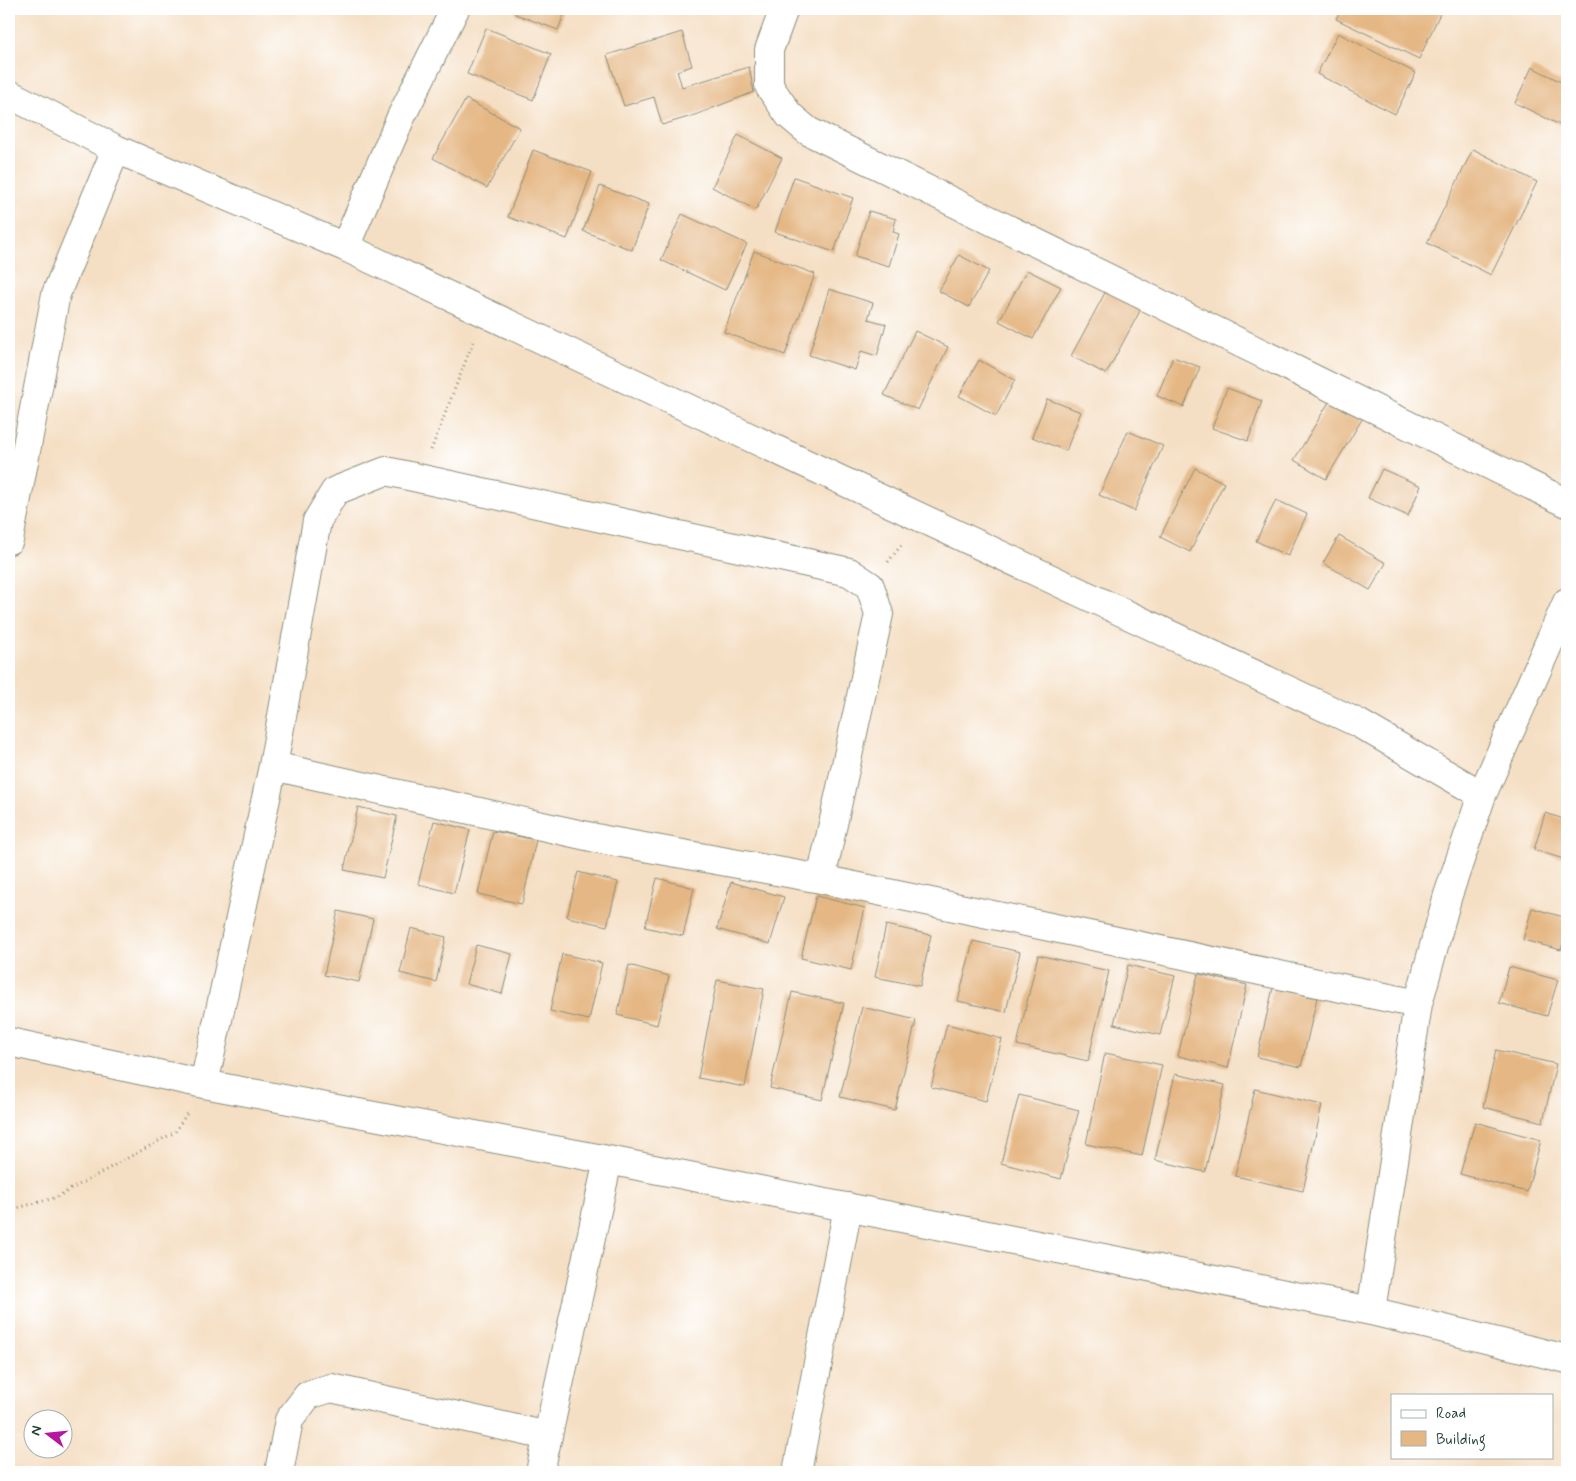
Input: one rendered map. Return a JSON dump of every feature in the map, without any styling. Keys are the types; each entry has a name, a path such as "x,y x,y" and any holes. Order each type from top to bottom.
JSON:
{"street":[{"path":"345,247 401,117 455,9"},
{"path":"784,9 768,50 769,86 789,115 808,131 1567,503"},
{"path":"9,94 116,148 345,247 1358,723 1482,795"},
{"path":"9,540 56,294 116,148"},
{"path":"204,1084 272,766 317,521 335,492 386,471 849,572 870,586 879,614 821,879"},
{"path":"1371,1311 1418,1004 1448,895 1482,795 1567,602"},
{"path":"272,766 605,840 821,879 1418,1004"},
{"path":"9,1042 204,1084 608,1160 1371,1311 1567,1359"},
{"path":"540,1472 608,1160"},
{"path":"797,1472 848,1208"},
{"path":"279,1472 289,1420 308,1395 331,1388 548,1436"}],"path":[{"path":"420,478 485,312"},
{"path":"870,586 922,518"},
{"path":"9,1210 55,1198 175,1132 204,1084"}],"building":[{"path":"517,9 566,9 558,30 515,14"},
{"path":"1341,9 1442,9 1419,59 1336,19"},
{"path":"486,28 551,54 533,100 467,74"},
{"path":"682,32 692,66 677,71 682,87 749,67 754,92 695,115 662,125 654,97 624,106 607,55"},
{"path":"1338,33 1416,73 1395,114 1317,74"},
{"path":"1532,67 1567,85 1567,120 1564,127 1515,103"},
{"path":"466,99 520,128 487,188 433,158"},
{"path":"738,135 782,158 756,210 712,187"},
{"path":"1473,149 1537,182 1491,275 1427,243"},
{"path":"533,150 592,172 567,239 508,217"},
{"path":"794,177 853,198 834,252 775,232"},
{"path":"600,186 649,204 632,250 583,231"},
{"path":"869,211 896,219 893,232 899,234 889,266 855,256"},
{"path":"682,214 747,244 725,290 661,260"},
{"path":"754,251 815,274 785,355 724,332"},
{"path":"959,255 989,271 969,307 939,291"},
{"path":"1027,270 1061,287 1033,339 999,321"},
{"path":"829,289 873,303 868,319 886,324 877,356 861,351 855,370 809,355"},
{"path":"1106,291 1141,309 1106,374 1071,356"},
{"path":"915,331 948,347 918,410 884,395"},
{"path":"1173,357 1200,367 1184,407 1157,396"},
{"path":"979,360 1015,380 996,416 959,396"},
{"path":"1227,388 1262,401 1248,441 1212,428"},
{"path":"1332,397 1364,416 1326,479 1294,460"},
{"path":"1047,399 1081,412 1066,451 1032,437"},
{"path":"1128,431 1163,446 1134,511 1099,495"},
{"path":"1195,468 1224,483 1190,552 1160,537"},
{"path":"1382,469 1421,486 1408,516 1368,498"},
{"path":"1276,500 1307,514 1288,556 1256,541"},
{"path":"1339,536 1386,563 1370,590 1323,563"},
{"path":"358,807 397,816 383,878 344,870"},
{"path":"1545,813 1567,820 1567,860 1534,850"},
{"path":"434,821 470,830 454,893 418,884"},
{"path":"493,831 536,840 522,904 478,894"},
{"path":"578,872 618,882 607,926 567,917"},
{"path":"657,878 694,888 683,936 645,927"},
{"path":"731,882 784,897 770,944 717,929"},
{"path":"816,896 865,908 851,970 801,958"},
{"path":"1532,908 1567,918 1567,929 1561,950 1523,940"},
{"path":"338,911 373,919 359,982 324,975"},
{"path":"886,925 931,935 920,986 875,977"},
{"path":"411,928 446,937 436,982 400,973"},
{"path":"973,941 1020,952 1006,1012 958,1001"},
{"path":"476,945 512,954 502,994 466,984"},
{"path":"562,954 602,963 589,1020 550,1011"},
{"path":"1038,955 1109,971 1088,1061 1017,1045"},
{"path":"629,965 669,976 657,1025 617,1015"},
{"path":"1128,965 1175,976 1160,1035 1114,1024"},
{"path":"1509,967 1558,980 1547,1016 1499,1003"},
{"path":"1198,974 1247,985 1228,1068 1178,1056"},
{"path":"717,980 764,989 745,1087 698,1078"},
{"path":"1273,988 1317,998 1301,1067 1257,1057"},
{"path":"792,992 844,1003 822,1100 770,1088"},
{"path":"862,1007 916,1020 895,1110 840,1097"},
{"path":"947,1024 1002,1039 986,1101 931,1087"},
{"path":"1496,1050 1556,1064 1543,1122 1483,1107"},
{"path":"1105,1053 1162,1065 1142,1156 1086,1144"},
{"path":"1175,1074 1225,1085 1205,1172 1155,1160"},
{"path":"1255,1089 1322,1105 1303,1191 1235,1176"},
{"path":"1019,1095 1079,1110 1061,1179 1001,1163"},
{"path":"1475,1122 1541,1140 1527,1192 1460,1174"},
{"path":"1567,1170 1567,1189 1562,1188"}]}
